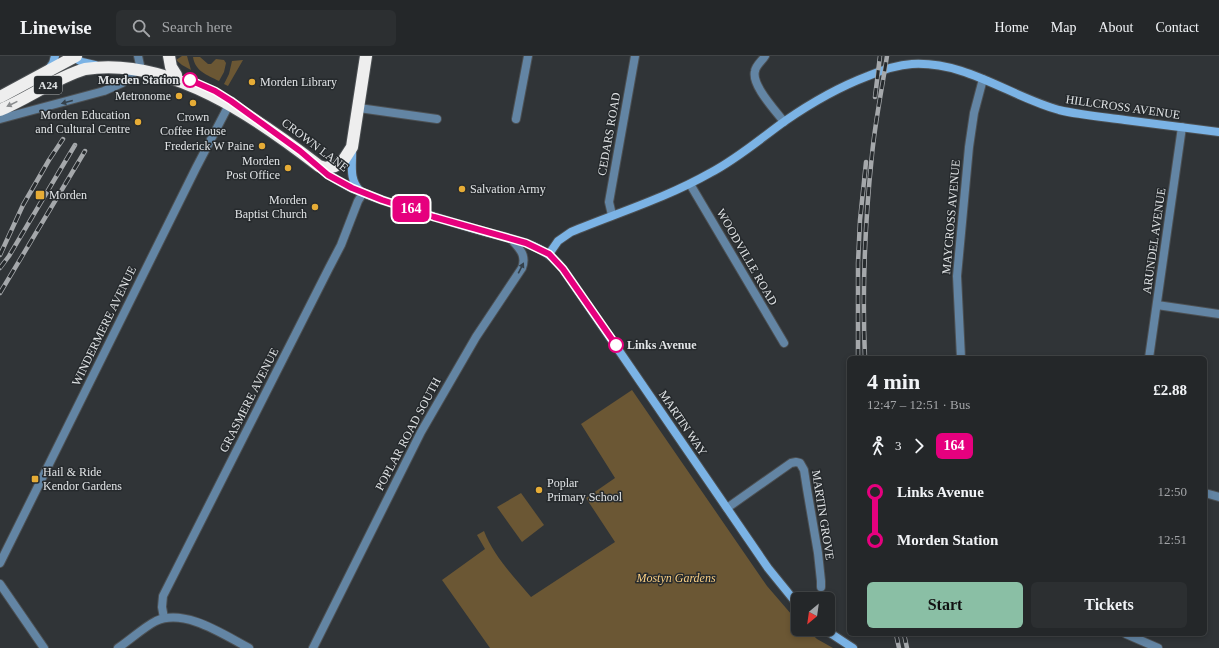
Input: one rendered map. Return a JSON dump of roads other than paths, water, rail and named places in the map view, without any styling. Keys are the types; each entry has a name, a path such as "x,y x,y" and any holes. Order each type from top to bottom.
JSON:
{"highway":[{"name":"A24","path":"0,97 74,56"},
{"path":"169,56 171,67 176,75"},
{"path":"319,166 325,168 335,166 343,161 352,147 366,56"},
{"name":"A24","path":"0,110 57,80 84,69 98,65 139,60"},
{"name":"CROWN LANE","path":"139,60 156,68 201,84 231,101 319,166"}],"main road":[{"path":"48,71 53,63 54,56"},
{"path":"74,56 82,62 98,65"},
{"name":"HILLCROSS AVENUE","path":"784,122 827,94 859,79 891,68 912,64 929,64 955,68 983,79 1023,98 1063,111 1219,132"},
{"path":"549,254 565,235 690,184 729,163 784,122"},
{"path":"352,147 351,172 353,181 362,192"},
{"name":"CROWN LANE","path":"319,166 336,180 362,192 434,217 511,239 549,254"},
{"name":"MARTIN WAY","path":"549,254 563,269 768,568 791,596"},
{"path":"835,636 853,648"}],"street":[{"path":"516,119 528,56"},
{"name":"CEDARS ROAD","path":"612,215 609,202 635,56"},
{"path":"765,56 754,72 754,79 760,90 784,122"},
{"path":"0,119 104,91 122,83 131,76 139,60"},
{"name":"MAYCROSS AVENUE","path":"961,356 957,276 969,147 974,113 983,79"},
{"name":"WINDERMERE AVENUE","path":"0,563 199,162 231,101"},
{"path":"359,108 437,119"},
{"name":"ARUNDEL AVENUE","path":"1150,356 1182,127"},
{"name":"WOODVILLE ROAD","path":"690,184 784,343"},
{"name":"GRASMERE AVENUE","path":"164,618 162,607 163,596 330,268 341,245 362,192"},
{"name":"POPLAR ROAD SOUTH","path":"313,648 424,426 476,337 522,268 524,262 523,254 511,239"},
{"path":"1157,305 1219,314"},
{"name":"MARTIN GROVE","path":"727,508 791,463 800,463 804,470 818,554 821,587"},
{"path":"1207,494 1219,497"},
{"path":"0,584 44,648"},
{"path":"118,648 155,622 164,618 180,618 196,621 249,648"},
{"path":"1131,636 1158,648"}],"railway":[{"path":"875,97 880,56"},
{"path":"865,356 864,282 868,205 875,130 887,56"},
{"path":"0,255 23,205 63,139"},
{"path":"0,268 9,256 75,145"},
{"path":"0,293 85,151"},
{"path":"858,356 858,263 860,220 866,162"},
{"path":"896,636 899,648"},
{"path":"904,636 907,648"}],"place":[{"name":"Morden Station","path":"190,80"},
{"name":"Morden Library","path":"252,82"},
{"name":"Metronome","path":"179,96"},
{"name":"Crown Coffee House","path":"193,103"},
{"name":"Morden Education and Cultural Centre","path":"138,122"},
{"name":"Frederick W Paine","path":"262,146"},
{"name":"Morden Post Office","path":"288,168"},
{"name":"Salvation Army","path":"462,189"},
{"name":"Morden","path":"40,195"},
{"name":"Morden Baptist Church","path":"315,207"},
{"name":"Links Avenue","path":"616,345"},
{"name":"Hail & Ride Kendor Gardens","path":"35,479"},
{"name":"Poplar Primary School","path":"539,490"}],"park label":[{"name":"Mostyn Gardens","path":"676,578"}]}
